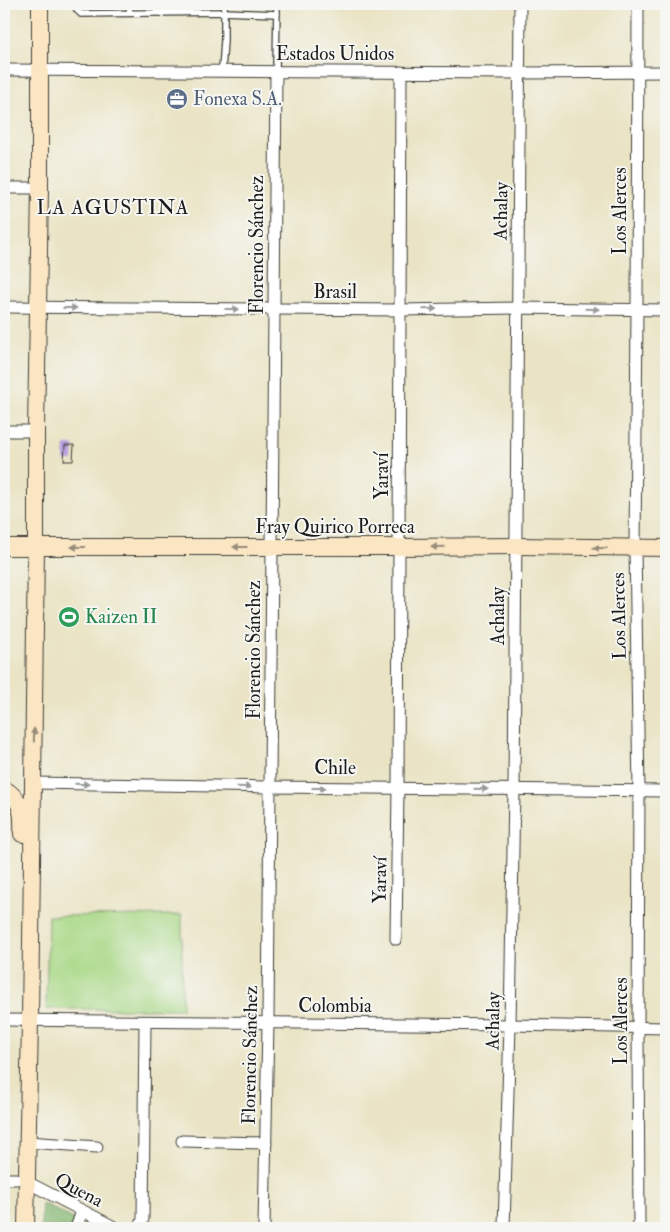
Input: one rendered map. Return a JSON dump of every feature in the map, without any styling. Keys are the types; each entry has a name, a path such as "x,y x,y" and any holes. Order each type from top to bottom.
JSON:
{"main road":[{"path":"26,1228 16,1180 28,1142 18,1020 33,783 40,188 40,4"},
{"name":"Fray Quirico Porreca","path":"4,547 516,546 666,548"},
{"name":"Chile","path":"4,783 33,783"},
{"path":"4,789 20,803 22,821 16,1228"}],"street":[{"name":"Achalay","path":"504,1228 514,790 521,73 520,4"},
{"name":"Los Alerces","path":"638,4 635,548 640,791 639,1228"},
{"name":"Estados Unidos","path":"4,70 666,72"},
{"name":"Florencio Sánchez","path":"264,1228 268,1023 276,72"},
{"name":"Yaraví","path":"396,939 401,72"},
{"path":"4,188 40,188"},
{"name":"Brasil","path":"4,307 666,310"},
{"path":"4,431 36,431"},
{"name":"Chile","path":"33,783 270,788 666,791"},
{"name":"Colombia","path":"18,1020 666,1028"},
{"path":"140,1228 143,1219 145,1022"},
{"path":"182,1141 266,1143"},
{"path":"28,1142 97,1147"},
{"name":"Quena","path":"16,1180 116,1228"},
{"path":"76,1228 82,1211"}],"lane":[{"path":"76,4 77,10 81,14 192,12 277,14"},
{"path":"129,4 130,13"},
{"path":"162,4 162,13"},
{"path":"191,4 192,12"},
{"path":"222,71 224,4"},
{"path":"276,72 277,4"}],"green space":[{"path":"182,915 182,1009 46,1009 48,916"},
{"path":"42,1203 91,1228 41,1228"}],"building":[{"path":"65,445 74,445 73,461 64,461"}],"place":[{"name":"Fonexa S.A.","path":"177,99"},
{"name":"Kaizen II","path":"69,617"}],"district":[{"name":"LA AGUSTINA","path":"113,207"}]}
